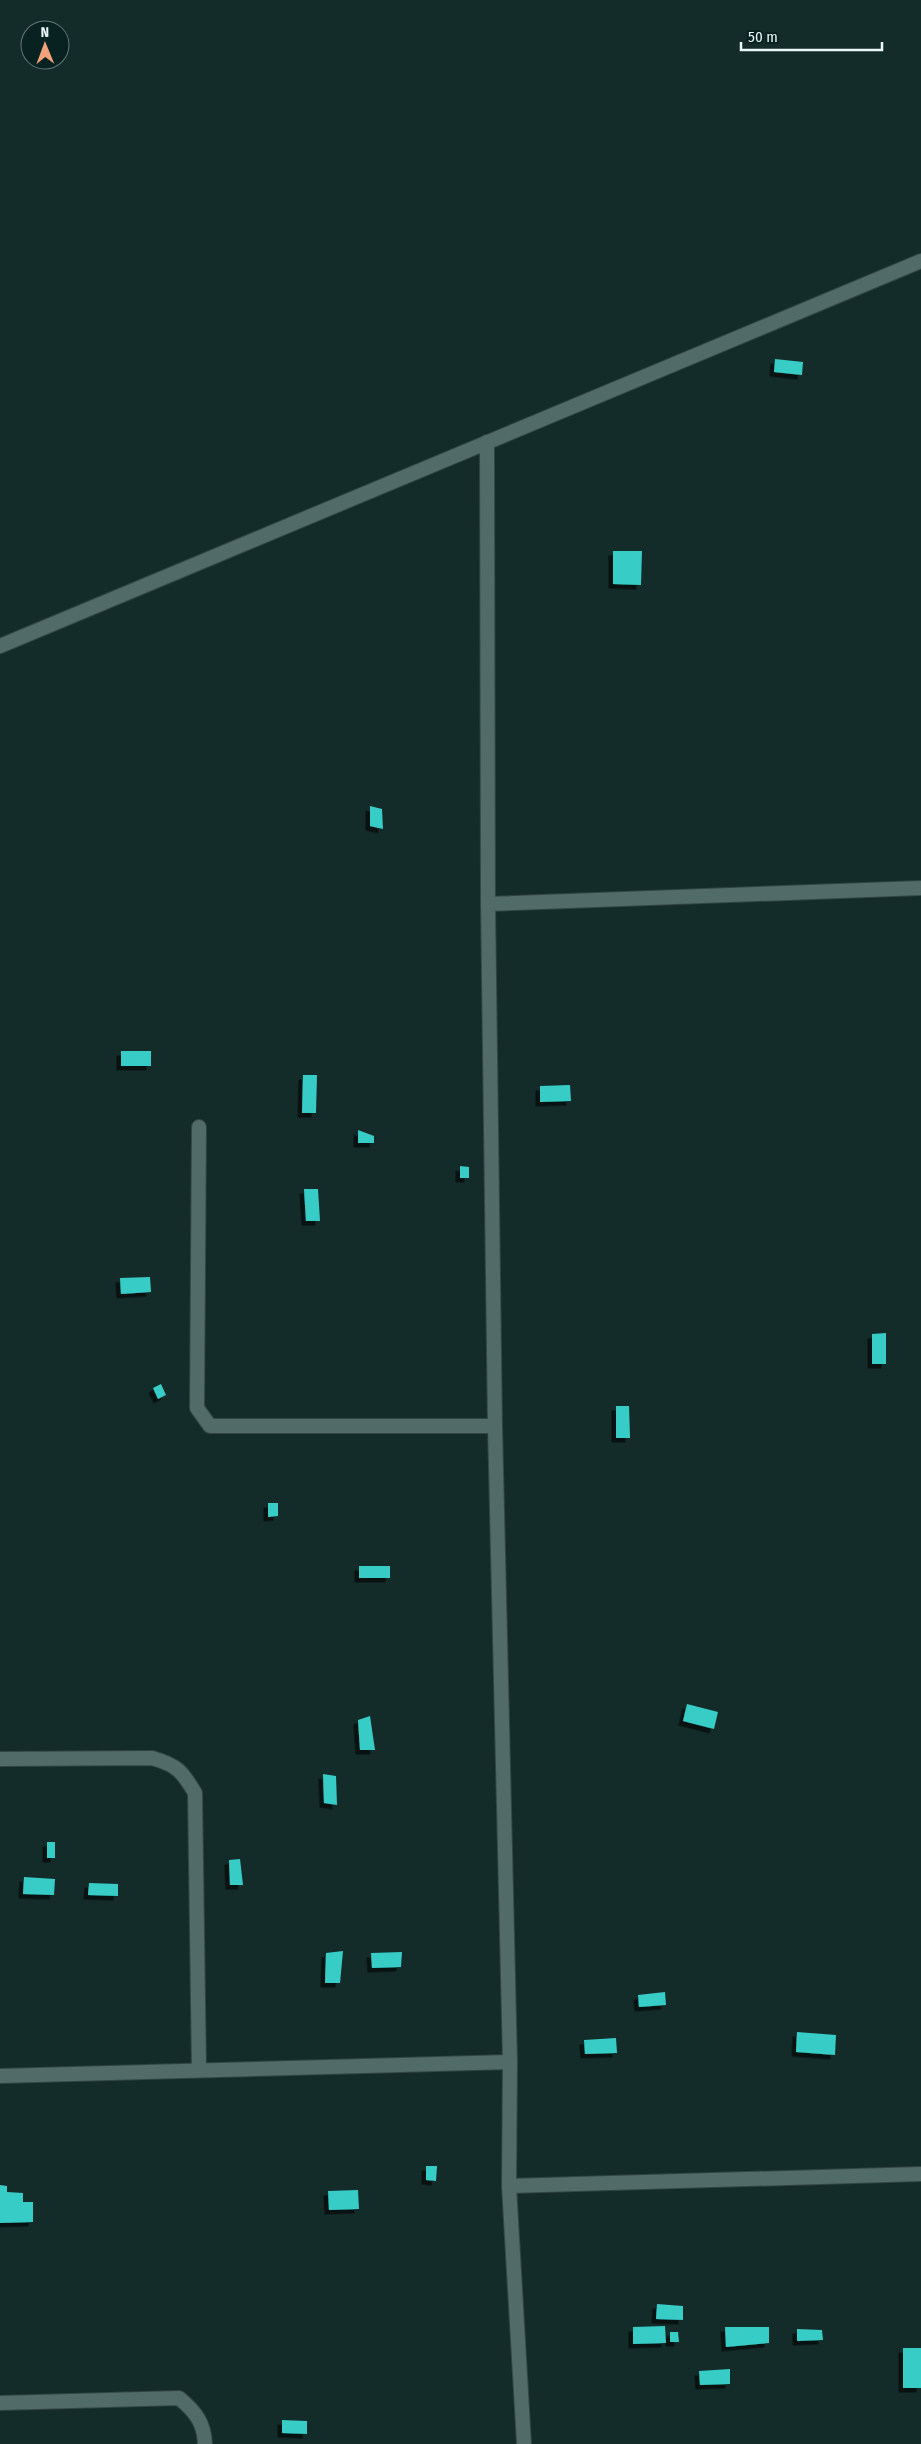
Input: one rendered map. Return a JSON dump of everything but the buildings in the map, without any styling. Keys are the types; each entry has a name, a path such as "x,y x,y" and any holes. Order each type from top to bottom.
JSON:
{"street":[{"path":"0,646 921,261"},
{"path":"486,442 488,904 495,1426 510,2062 509,2186 524,2444"},
{"path":"488,904 921,888"},
{"path":"199,1127 197,1408 210,1426 495,1426"},
{"path":"0,1759 152,1758 168,1763 183,1772 194,1793 199,2070"},
{"path":"0,2076 510,2062"},
{"path":"509,2186 921,2174"},
{"path":"0,2403 179,2398 194,2411 204,2428 205,2444"}]}
